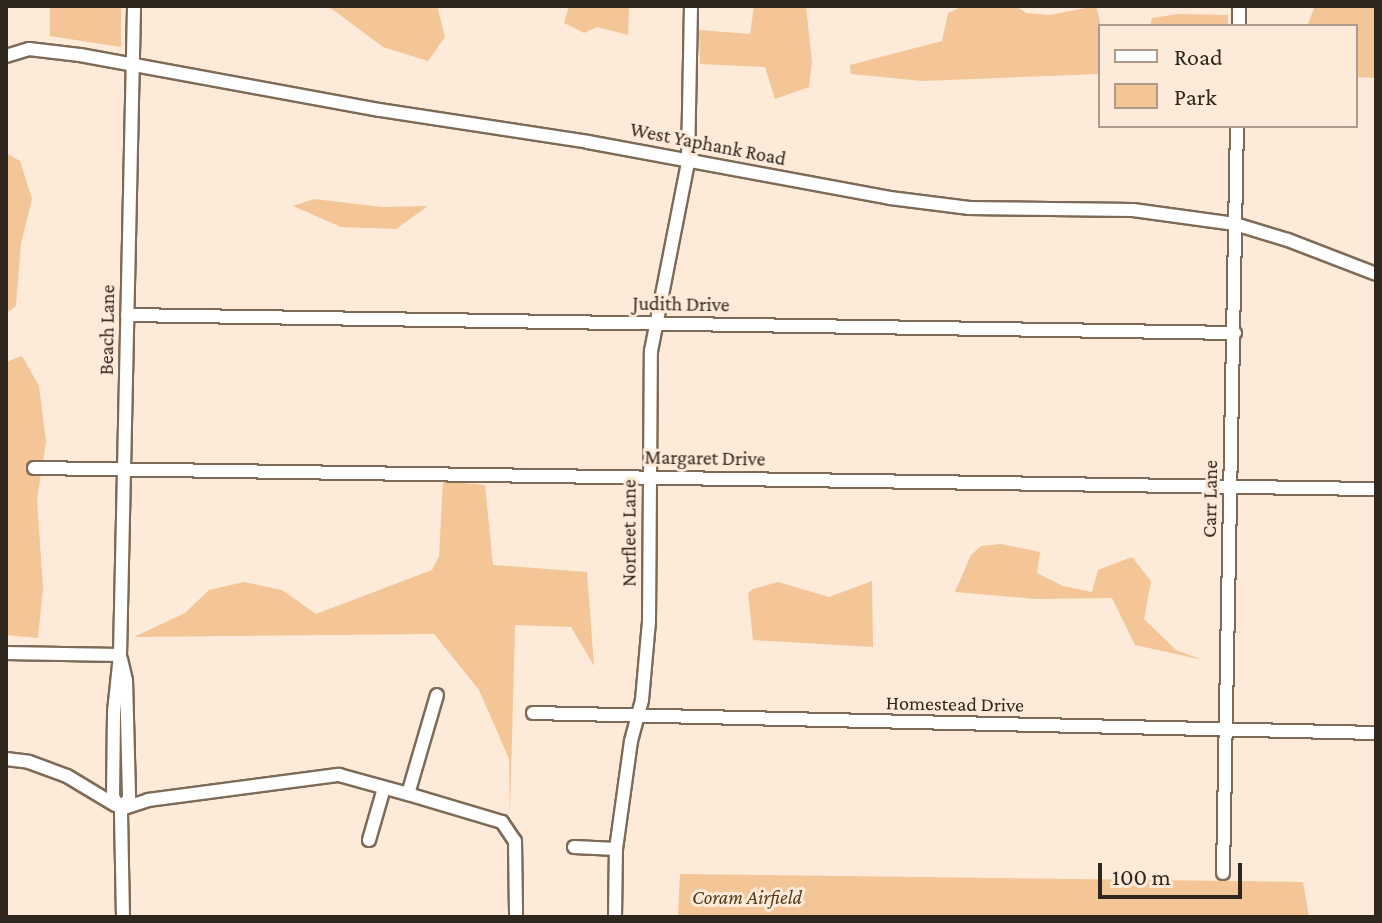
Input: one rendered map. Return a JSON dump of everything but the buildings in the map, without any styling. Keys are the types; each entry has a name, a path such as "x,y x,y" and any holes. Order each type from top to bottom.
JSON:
{"street":[{"name":"Beach Lane","path":"123,917 121,809 113,797 114,696 120,655 134,6"},
{"name":"Norfleet Lane","path":"615,917 616,849 631,741 639,718 649,622 651,351 688,162 691,6"},
{"name":"West Yaphank Road","path":"6,56 29,49 890,198 969,208 1133,210 1235,224 1376,274"},
{"name":"Carr Lane","path":"1223,873 1237,128"},
{"name":"Judith Drive","path":"127,315 1235,333"},
{"name":"Margaret Drive","path":"34,468 1376,489"},
{"path":"6,653 120,655"},
{"path":"408,794 437,695"},
{"name":"Homestead Drive","path":"533,713 639,718 1376,733"},
{"path":"6,759 29,762 85,783 121,809 148,800 339,775 502,822 515,841 516,917"},
{"path":"369,840 384,788"},
{"path":"574,847 616,849"}],"green space":[{"path":"50,6 121,6 121,47 50,36"},
{"path":"328,6 437,6 445,37 428,61 383,47"},
{"path":"569,6 629,6 628,35 597,27 584,33 564,23"},
{"path":"754,6 806,7 812,62 809,87 775,99 765,67 700,64 699,30 750,34"},
{"path":"963,6 1016,6 1026,13 1050,15 1096,6 1100,22 1098,74 923,81 851,74 850,65 942,41 948,13"},
{"path":"1315,6 1376,6 1376,78 1358,77 1358,24 1308,24"},
{"path":"1178,14 1228,15 1228,24 1150,24 1152,18"},
{"path":"6,153 20,161 32,199 21,243 16,306 8,312"},
{"path":"314,199 382,207 428,206 396,229 341,227 293,206"},
{"path":"22,356 39,386 46,442 37,499 43,588 38,638 6,635 6,362"},
{"path":"443,481 485,485 493,565 587,572 594,666 571,627 515,625 510,813 509,759 479,690 434,634 134,637 185,613 209,590 244,582 282,590 316,614 432,570 439,556"},
{"path":"1001,544 1040,552 1037,573 1063,586 1092,592 1098,570 1132,557 1151,581 1144,619 1176,650 1203,660 1135,645 1112,598 1036,599 955,592 971,555 981,546"},
{"path":"872,581 873,647 753,640 748,593 753,589 778,582 829,597"},
{"name":"Coram Airfield","path":"680,874 1303,882 1309,917 678,917"}]}
